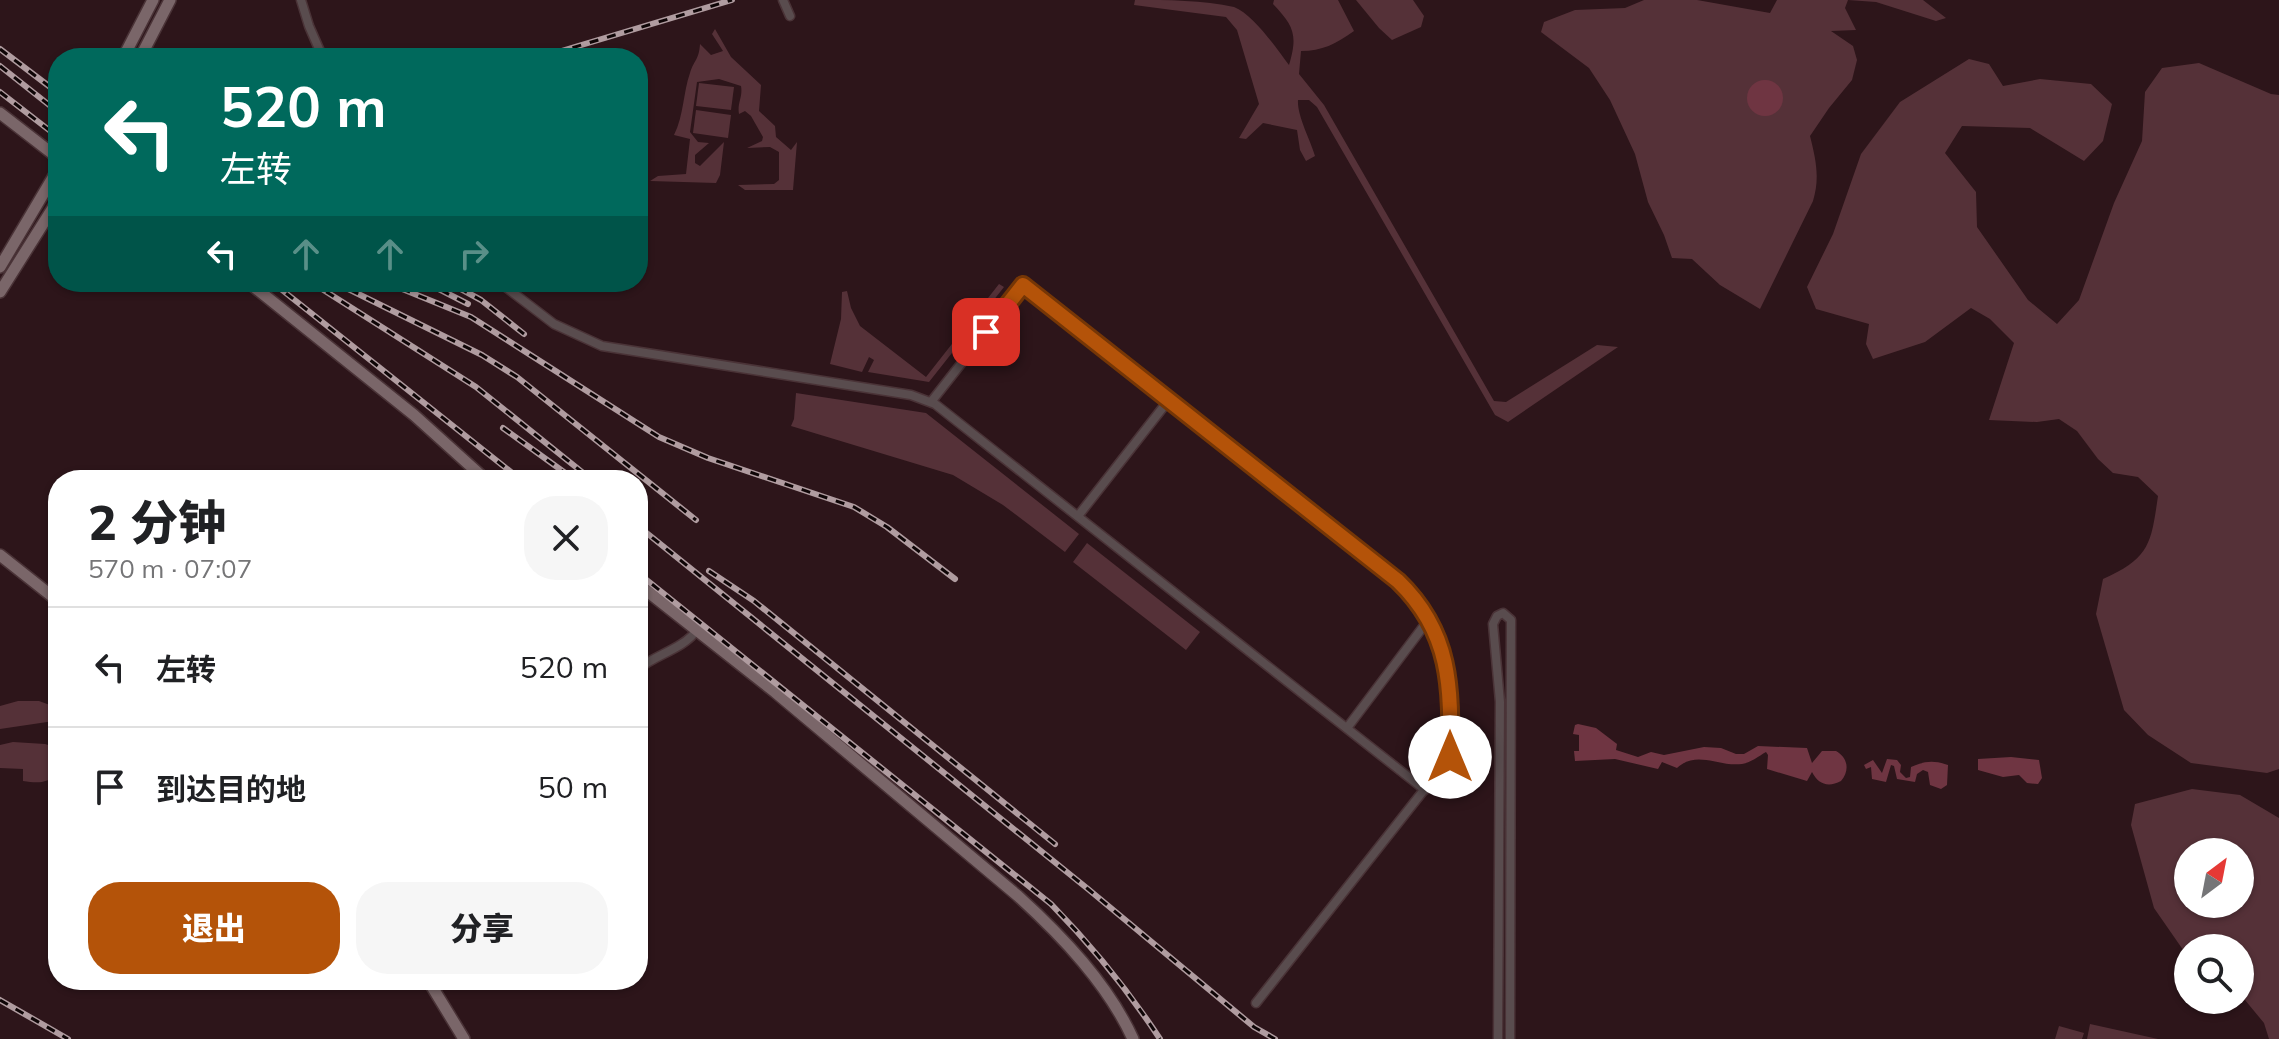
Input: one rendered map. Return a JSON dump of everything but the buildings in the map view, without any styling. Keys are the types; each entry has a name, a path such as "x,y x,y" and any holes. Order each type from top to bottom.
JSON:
{"street":[{"path":"128,48 153,0"},
{"path":"145,48 170,0"},
{"path":"301,0 319,48"},
{"path":"783,0 790,16"},
{"path":"0,113 48,151"},
{"path":"0,267 48,186"},
{"path":"0,292 48,216"},
{"path":"931,402 1023,285 1398,581 1412,594 1429,619 1443,652 1448,675 1451,697 1450,757 1256,1003"},
{"path":"260,292 403,406 475,470"},
{"path":"512,292 554,324 602,346 911,395 931,402 1425,790"},
{"path":"1078,516 1168,401"},
{"path":"0,555 48,593"},
{"path":"648,592 1037,914 1084,966 1126,1024 1133,1039"},
{"path":"1498,1039 1500,702 1493,624 1497,616 1503,613 1511,620 1513,701 1510,1039"},
{"path":"1347,728 1429,619"},
{"path":"648,662 684,644 697,630"},
{"path":"434,990 464,1039"}],"shaded area":[{"path":"1135,0 1172,0 1234,7 1257,24 1289,65 1292,32 1273,4 1274,0 1338,0 1354,31 1329,46 1301,51 1299,74 1324,105 1494,401 1506,402 1597,345 1618,347 1508,422 1495,415 1317,107 1309,100 1298,100 1315,156 1306,161 1300,150 1297,130 1263,123 1246,139 1239,138 1259,104 1237,30 1226,17 1134,5"},
{"path":"1356,0 1413,0 1424,16 1421,27 1392,40"},
{"path":"1644,0 1697,0 1770,13 1777,0 1848,0 1845,8 1856,30 1831,31 1853,46 1857,60 1852,80 1810,136 1816,169 1813,201 1760,309 1720,285 1692,259 1672,258 1648,202 1635,154 1610,100 1589,68 1541,32 1544,22 1575,10 1625,8"},
{"path":"1848,0 1923,0 1946,18 1936,21 1876,2"},
{"path":"715,29 731,57 761,85 759,111 775,126 776,137 791,150 797,142 793,190 745,190 738,185 774,184 779,180 779,152 770,147 747,148 762,141 763,137 751,116 745,111 739,114 741,86 719,79 697,82 690,132 698,142 709,143 695,155 695,163 700,166 724,142 716,183 650,181 658,176 686,174 690,139 674,135 700,44 711,55 723,51 712,34"},
{"path":"1969,59 1989,64 2003,86 2040,79 2091,84 2112,104 2103,141 2084,161 2030,128 1962,126 1945,153 1976,192 1977,227 2028,300 2057,324 2079,300 2114,203 2142,141 2145,92 2162,68 2199,63 2279,95 2279,769 2267,773 2191,763 2148,735 2124,710 2096,614 2103,579 2130,564 2146,548 2158,496 2138,477 2113,473 2077,431 2059,419 2037,422 1989,420 2014,343 1990,319 1971,308 1925,342 1873,359 1866,344 1869,324 1816,309 1807,287 1833,234 1861,154 1900,102"},
{"path":"1765,80 1778,85 1783,98 1778,111 1765,116 1752,111 1747,98 1752,85"},
{"path":"699,83 734,87 731,110 696,106"},
{"path":"696,110 731,115 728,138 693,133"},
{"path":"999,284 1004,287 929,382 868,372 874,360 869,357 862,372 830,364 841,319 842,292 847,291 860,326 926,377"},
{"path":"796,393 926,413 1079,534 1065,552 1003,505 953,475 791,426"},
{"path":"1087,543 1200,632 1186,650 1073,562"},
{"path":"18,701 39,701 48,704 48,722 0,729 0,706"},
{"path":"1578,724 1596,728 1617,744 1616,750 1638,757 1651,752 1664,755 1704,747 1721,748 1736,754 1744,754 1758,746 1807,748 1812,763 1822,751 1836,751 1843,757 1847,769 1841,781 1828,784 1820,782 1812,772 1807,781 1767,769 1766,752 1742,764 1692,760 1677,768 1662,762 1658,769 1615,759 1575,761 1574,751 1579,751 1579,735 1573,734"},
{"path":"13,742 48,745 48,780 23,781 23,769 0,768 0,745"},
{"path":"2011,757 2039,760 2042,778 2038,784 2027,783 2019,775 2003,777 1978,770 1978,759"},
{"path":"1887,759 1897,760 1901,765 1900,772 1906,778 1910,777 1911,767 1920,763 1948,765 1947,785 1941,789 1930,785 1928,772 1923,770 1917,774 1915,782 1897,779 1891,765 1886,782 1872,779 1871,767 1866,769 1864,765 1873,760 1882,773"},
{"path":"2192,789 2240,795 2279,818 2279,1039 2269,1039 2264,1023 2254,1011 2254,934 2174,934 2174,937 2154,908 2131,825 2135,804"},
{"path":"2090,1024 2158,1039 2087,1039"},
{"path":"2059,1026 2084,1033 2082,1039 2055,1039"}],"railway":[{"path":"571,48 732,0"},
{"path":"0,49 48,85"},
{"path":"0,66 48,104"},
{"path":"0,92 48,129"},
{"path":"285,292 508,470"},
{"path":"327,292 476,387 580,470"},
{"path":"354,292 482,355 517,377 633,470"},
{"path":"410,292 471,317 659,437 708,458 854,507 887,527 955,579"},
{"path":"445,292 468,304"},
{"path":"466,292 524,334"},
{"path":"503,428 561,470"},
{"path":"648,482 696,520"},
{"path":"648,534 1254,1027 1275,1039"},
{"path":"709,571 754,601 1055,844"},
{"path":"648,581 1051,904 1109,969 1160,1039"},
{"path":"0,1000 68,1039"}],"route":[{"path":"986,332 1023,285 1398,581 1426,612 1443,652 1451,697 1450,757"}]}
